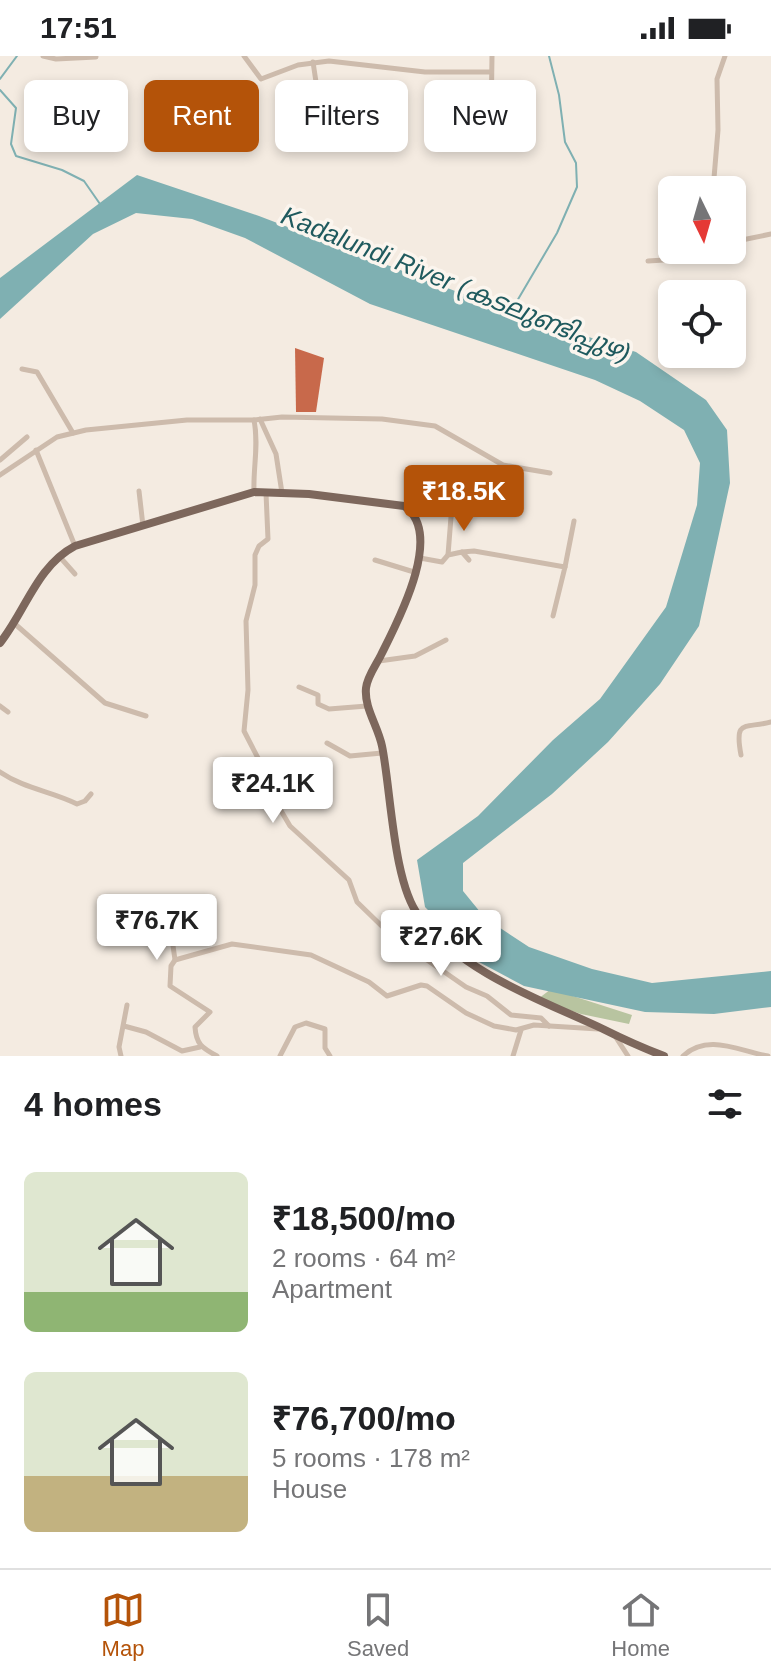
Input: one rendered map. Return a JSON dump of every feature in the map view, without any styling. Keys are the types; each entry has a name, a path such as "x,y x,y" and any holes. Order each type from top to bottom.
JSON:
{"main road":[{"path":"0,643 15,624 43,573 59,555 75,546 254,492 404,506 413,512 420,525 419,558 406,601 366,683 368,706 383,752 404,889 418,915 444,942 487,974 560,1012 664,1056"}],"street":[{"path":"43,56 56,59 96,57"},
{"path":"244,56 261,79 313,62 329,61 425,72 491,72"},
{"path":"491,80 492,56"},
{"path":"714,176 718,130 717,79 725,56"},
{"path":"313,62 316,80"},
{"path":"746,239 771,234"},
{"path":"648,261 658,260"},
{"path":"22,369 37,372 73,433"},
{"path":"0,475 57,437 73,433 187,420 282,417 382,419 435,426 503,465 550,473"},
{"path":"254,492 257,419"},
{"path":"257,419 276,454 282,493"},
{"path":"0,460 27,437"},
{"path":"36,450 75,546"},
{"path":"139,491 143,527"},
{"path":"266,492 268,539 259,546 255,555 255,585 246,621 248,690 244,731 260,762 257,770 290,826 349,880 357,902 391,935 466,987 487,996 511,1015 541,1018 549,1026"},
{"path":"419,558 442,562 448,555 451,517 457,503"},
{"path":"553,616 574,521"},
{"path":"448,555 474,551 565,567"},
{"path":"462,552 469,560"},
{"path":"59,555 75,574"},
{"path":"375,560 414,572"},
{"path":"15,624 105,703 146,716"},
{"path":"378,662 415,656 446,640"},
{"path":"299,687 318,695 318,704 324,708 368,706"},
{"path":"0,706 8,712"},
{"path":"741,755 738,739 740,728 746,724 771,722"},
{"path":"327,743 350,756 383,752"},
{"path":"0,772 19,786 57,795 77,804 91,794"},
{"path":"170,924 175,960"},
{"path":"201,1047 195,1027 210,1012 170,986 171,966 175,960 232,944 311,955 369,982 387,996 427,986 475,1018 494,1026 521,1030 534,1025 603,1029"},
{"path":"121,1056 119,1047 127,1005"},
{"path":"280,1056 295,1027 306,1023 325,1029 325,1048 330,1056"},
{"path":"124,1026 146,1032 182,1051 201,1047 217,1056"},
{"path":"513,1056 521,1030"},
{"path":"614,1035 628,1056"},
{"path":"683,1056 707,1043 729,1045 768,1056"},
{"path":"195,1056 201,1047"}],"green space":[{"path":"551,989 632,1015 629,1024 581,1014 538,999"}],"water":[{"path":"137,175 259,216 510,312 636,352 706,400 727,430 730,483 699,626 660,684 608,742 552,794 463,863 463,891 485,918 529,947 592,969 652,983 771,971 771,1007 714,1014 645,1012 524,986 479,962 425,907 417,860 478,816 553,740 600,699 666,607 697,505 700,463 684,430 640,401 595,380 370,304 245,238 192,219 136,213 93,234 0,319 0,278"}],"building":[{"path":"295,348 324,358 316,412 296,412"}],"waterway":[{"path":"0,79 17,56"},
{"name":"Kadalundi River (കടലുണ്ടിപ്പുഴ)","path":"510,313 557,233 577,187 576,163 565,142 559,95 549,56"},
{"path":"0,90 16,108 11,144 16,156 62,170 84,181 100,204"}]}
